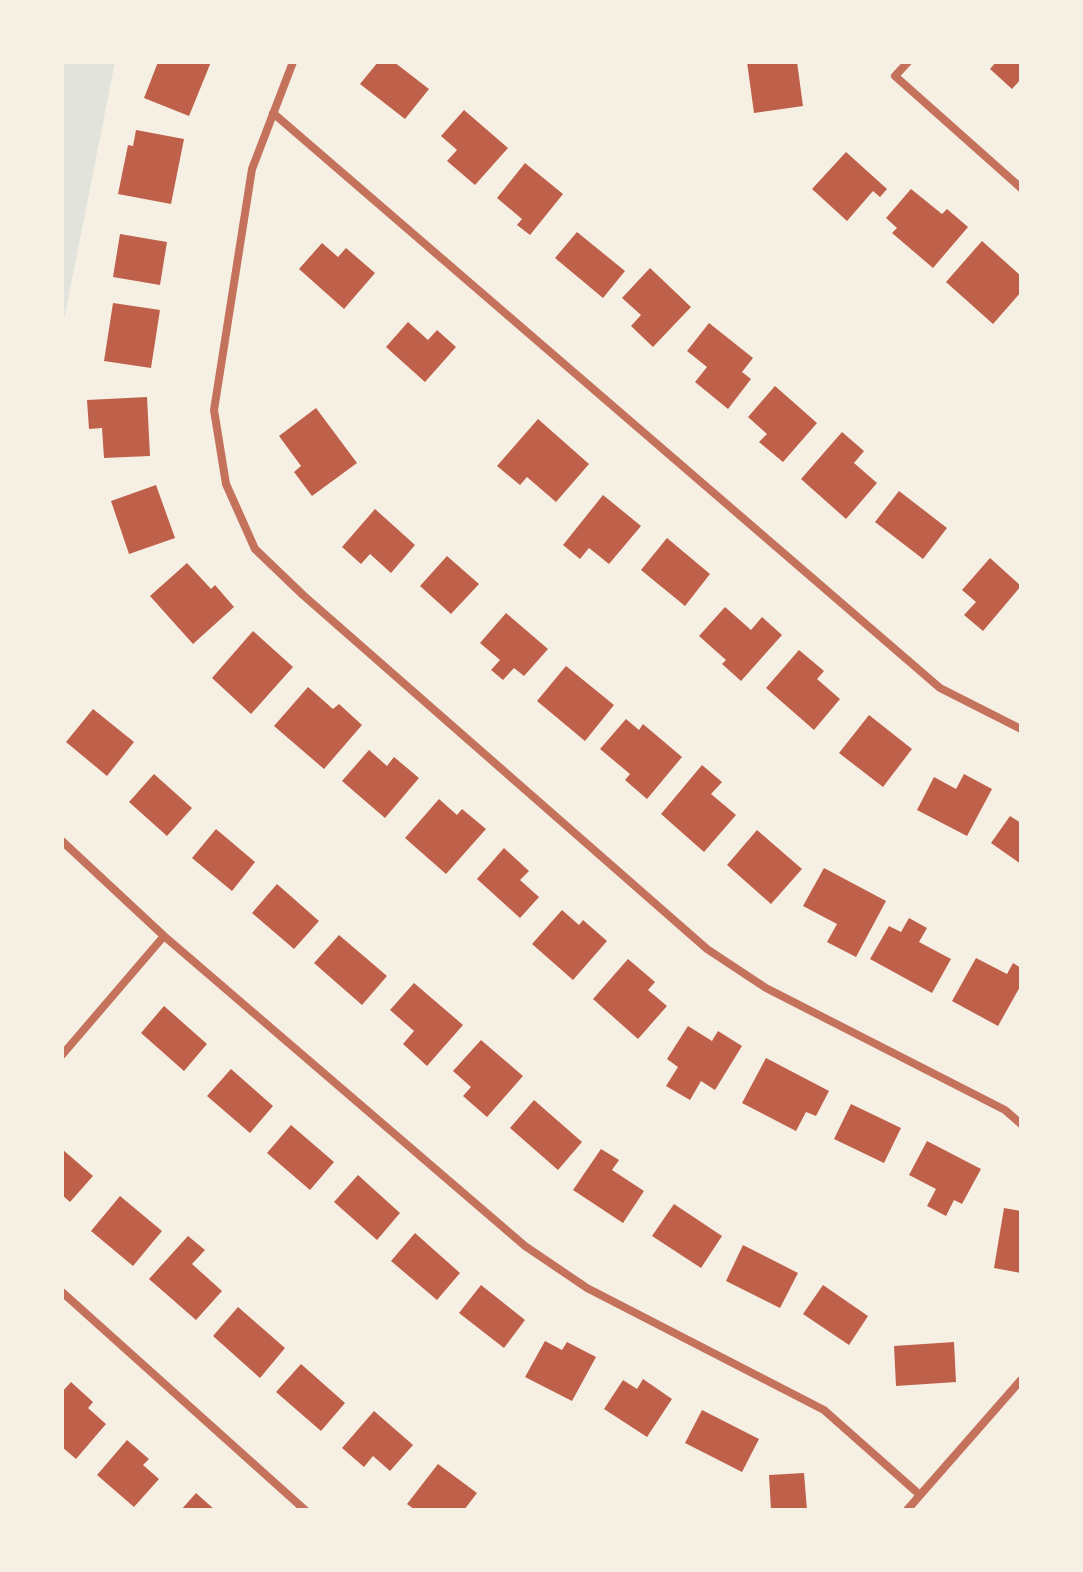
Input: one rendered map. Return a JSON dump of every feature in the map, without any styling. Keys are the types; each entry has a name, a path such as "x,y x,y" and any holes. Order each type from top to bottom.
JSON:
{"street":[{"path":"293,62 252,169 214,410 226,484 255,549 303,595 707,949 766,988 1005,1110 1021,1124"},
{"path":"908,62 895,76 1021,188"},
{"path":"273,113 940,688 1021,729"},
{"path":"62,841 164,936 525,1246 587,1288 824,1410 920,1495"},
{"path":"62,1055 164,936"},
{"path":"62,1292 305,1510"},
{"path":"907,1510 1021,1380"}],"shaded area":[{"path":"62,62 115,62 62,330"}],"building":[{"path":"158,62 211,62 189,116 144,98"},
{"path":"378,62 394,62 429,89 405,119 360,84"},
{"path":"747,62 797,62 803,106 754,113"},
{"path":"996,62 1021,62 1021,79 1012,89 990,69"},
{"path":"464,110 508,148 475,185 447,161 457,150 441,136"},
{"path":"136,130 184,139 171,204 118,194 128,145 133,146"},
{"path":"846,152 887,189 880,197 873,191 847,221 812,189"},
{"path":"525,163 563,194 530,235 517,225 522,219 497,198"},
{"path":"911,189 942,214 947,209 968,227 933,268 892,233 897,228 886,218"},
{"path":"577,232 625,271 603,298 555,258"},
{"path":"120,234 167,242 160,285 113,277"},
{"path":"982,241 1021,276 1021,292 993,324 946,282"},
{"path":"322,243 338,257 346,248 375,273 344,309 299,269"},
{"path":"650,268 691,307 653,347 631,326 641,315 622,298"},
{"path":"113,303 160,310 151,368 104,361"},
{"path":"408,322 428,340 437,330 456,347 425,382 386,347"},
{"path":"709,323 753,358 742,372 751,379 728,409 695,382 707,367 687,351"},
{"path":"775,386 817,423 783,462 759,442 767,434 748,417"},
{"path":"147,397 150,456 104,458 102,428 89,429 87,400"},
{"path":"316,408 357,463 312,496 294,472 301,466 279,436"},
{"path":"538,419 589,464 556,502 527,477 520,485 497,466"},
{"path":"842,432 864,451 854,463 877,483 846,519 801,479"},
{"path":"156,485 175,538 129,554 111,501"},
{"path":"899,491 947,528 923,559 875,522"},
{"path":"603,495 641,526 609,564 589,548 580,559 563,545"},
{"path":"375,509 415,545 391,573 370,554 361,564 342,547"},
{"path":"667,538 710,574 685,606 641,570"},
{"path":"447,556 479,584 451,614 420,586"},
{"path":"990,558 1021,586 983,631 964,615 976,602 962,590"},
{"path":"187,563 211,589 215,585 234,607 193,644 150,596"},
{"path":"725,607 751,630 762,617 782,635 741,681 722,664 726,660 699,636"},
{"path":"506,613 548,649 524,676 514,668 503,680 491,670 500,660 480,643"},
{"path":"253,631 293,667 251,714 212,678"},
{"path":"799,650 824,671 817,679 840,699 814,730 766,688"},
{"path":"566,666 614,705 585,741 537,701"},
{"path":"308,687 333,709 339,704 362,725 324,769 274,726"},
{"path":"93,709 134,742 107,776 66,742"},
{"path":"869,715 912,749 883,787 839,753"},
{"path":"626,719 639,730 643,724 682,757 647,799 625,780 630,774 600,749"},
{"path":"369,750 387,766 394,757 419,778 385,818 342,781"},
{"path":"702,765 722,782 711,794 736,815 704,852 661,814"},
{"path":"154,774 192,808 167,836 129,802"},
{"path":"964,774 992,789 967,836 917,810 934,777 956,789"},
{"path":"439,799 457,815 462,809 486,829 446,874 405,838"},
{"path":"1010,816 1021,823 1021,864 991,843"},
{"path":"216,829 255,862 232,891 192,858"},
{"path":"757,830 802,869 771,904 727,865"},
{"path":"504,848 529,871 520,880 539,897 520,918 477,879"},
{"path":"824,868 886,901 856,957 827,942 837,924 803,906"},
{"path":"277,884 319,921 294,949 252,913"},
{"path":"562,910 579,925 583,920 607,941 573,980 532,944"},
{"path":"909,918 927,928 919,942 951,959 932,993 870,959 889,926 901,932"},
{"path":"339,935 387,976 362,1005 314,963"},
{"path":"976,958 1007,974 1013,963 1021,968 1021,985 998,1026 952,1001"},
{"path":"628,959 655,982 648,990 667,1006 638,1039 593,999"},
{"path":"414,983 463,1025 427,1066 403,1044 414,1031 390,1010"},
{"path":"164,1006 207,1044 184,1071 141,1033"},
{"path":"688,1026 712,1041 718,1031 742,1046 715,1090 701,1081 690,1100 666,1086 678,1067 667,1059"},
{"path":"481,1040 523,1076 487,1117 463,1096 471,1087 453,1071"},
{"path":"766,1058 829,1091 816,1116 806,1112 796,1131 742,1103"},
{"path":"231,1069 273,1106 250,1133 207,1096"},
{"path":"534,1100 582,1142 558,1170 510,1128"},
{"path":"851,1104 901,1128 884,1163 834,1139"},
{"path":"291,1125 334,1162 310,1190 267,1153"},
{"path":"927,1141 981,1169 962,1204 954,1200 946,1216 927,1206 936,1189 909,1175"},
{"path":"62,1149 93,1176 70,1202 62,1195"},
{"path":"601,1149 619,1160 612,1170 644,1191 623,1223 573,1190"},
{"path":"358,1175 400,1213 377,1240 334,1202"},
{"path":"120,1196 162,1231 133,1266 91,1231"},
{"path":"674,1204 722,1236 701,1268 652,1236"},
{"path":"1004,1208 1021,1211 1021,1273 994,1268"},
{"path":"415,1233 460,1273 437,1300 391,1261"},
{"path":"188,1236 205,1250 192,1264 222,1291 196,1320 149,1279"},
{"path":"743,1245 798,1273 780,1308 726,1281"},
{"path":"481,1285 525,1320 504,1348 459,1313"},
{"path":"823,1285 868,1316 849,1345 803,1314"},
{"path":"238,1307 285,1348 260,1378 213,1336"},
{"path":"545,1341 562,1350 567,1342 596,1357 572,1401 525,1377"},
{"path":"954,1342 956,1382 896,1386 894,1346"},
{"path":"301,1364 345,1403 321,1431 276,1392"},
{"path":"643,1379 672,1399 647,1437 604,1409 623,1380 637,1389"},
{"path":"71,1382 93,1402 88,1408 106,1424 76,1459 62,1447 62,1392"},
{"path":"702,1410 759,1439 742,1472 685,1443"},
{"path":"374,1411 413,1445 390,1471 373,1456 364,1467 342,1448"},
{"path":"127,1440 149,1459 143,1465 159,1479 134,1507 97,1475"},
{"path":"438,1464 477,1493 464,1510 415,1510 407,1504"},
{"path":"804,1473 807,1510 771,1510 769,1475"},
{"path":"196,1493 215,1510 181,1510"}]}
